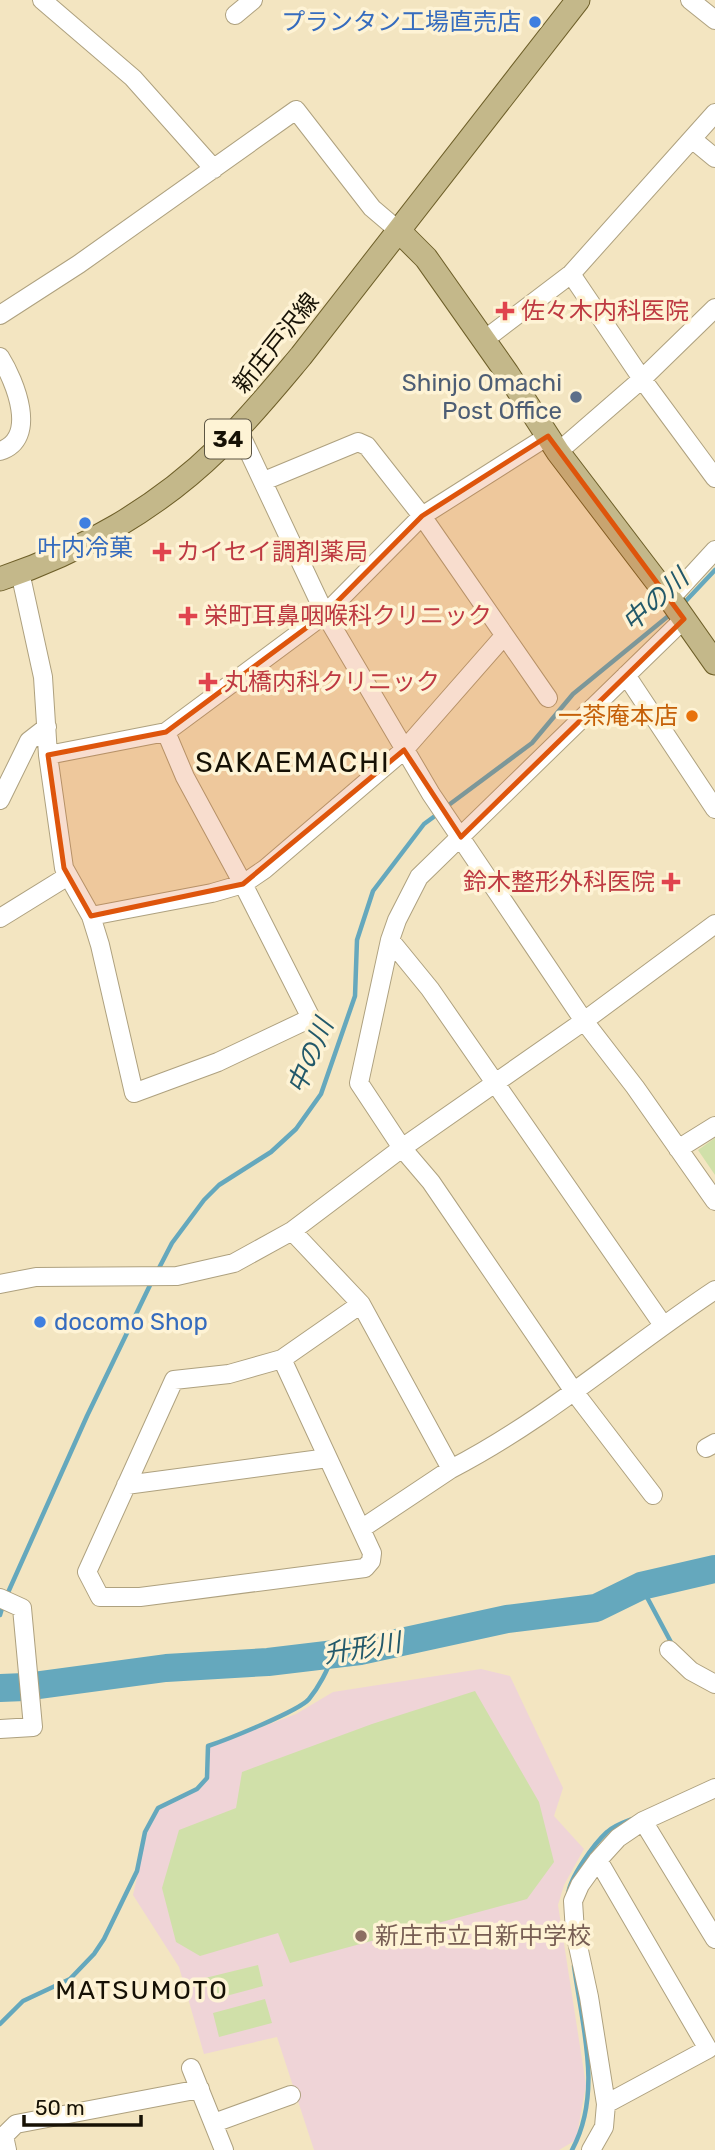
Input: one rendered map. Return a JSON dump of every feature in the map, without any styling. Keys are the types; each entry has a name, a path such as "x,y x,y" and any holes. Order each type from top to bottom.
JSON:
{"main road":[{"name":"新庄戸沢線","path":"10,576 79,546 137,513 196,470 238,429 301,356 578,0"},
{"path":"399,231 426,258 553,444 715,663"}],"street":[{"path":"42,0 133,78 214,169"},
{"path":"235,15 253,0"},
{"path":"690,0 715,20"},
{"path":"0,315 79,264 296,110 372,208 399,231"},
{"path":"484,340 570,274 715,113"},
{"path":"692,139 715,158"},
{"path":"570,274 642,379 715,478"},
{"path":"48,755 166,732 325,614 422,516 553,444 642,379 715,308"},
{"path":"0,357 13,378 22,424 19,436 8,448 0,451"},
{"path":"238,429 325,614 431,794 584,1021 715,1201"},
{"path":"264,481 358,442 367,446 422,516 548,698"},
{"path":"670,599 715,550"},
{"path":"10,576 43,677 48,755 64,868 91,916 134,1093 218,1062 311,1018 185,776 166,732"},
{"path":"653,1495 575,1393 431,1181 402,1148 359,1083 390,940 419,877 457,832 684,619"},
{"path":"91,916 212,893 243,884 265,869 404,750 504,636"},
{"path":"626,675 715,809"},
{"path":"0,800 29,741 47,727"},
{"path":"0,918 68,876"},
{"path":"0,1284 36,1277 177,1276 234,1263 292,1231 402,1148 584,1021 715,924"},
{"path":"390,940 430,989 490,1073 494,1084 663,1325"},
{"path":"678,1149 715,1126"},
{"path":"292,1231 361,1304 451,1469"},
{"path":"361,1529 451,1469 484,1452 575,1393 663,1325 715,1290"},
{"path":"282,1359 372,1553 371,1561 365,1568 140,1597 100,1597 87,1572 174,1380 229,1374 282,1359 361,1304"},
{"path":"126,1486 328,1458"},
{"path":"0,1729 33,1727 12,1604"},
{"path":"669,1650 691,1671 715,1684"},
{"path":"600,2147 606,2104 589,1997 575,1932 573,1901 580,1885 618,1838 643,1821 715,1788"},
{"path":"643,1821 715,1939"},
{"path":"598,1860 708,2049 606,2104"},
{"path":"191,2068 224,2150"},
{"path":"7,2150 4,2136 16,2124 200,2089"},
{"path":"214,2123 290,2095"}],"highlighted area":[{"path":"548,436 684,619 461,837 404,750 243,884 91,916 64,868 48,755 166,732 325,614 422,516"}],"shaded area":[{"name":"新庄市立日新中学校","path":"481,1669 510,1676 563,1788 554,1816 584,1849 564,1885 558,1905 586,2085 576,2140 559,2150 314,2150 277,2037 204,2054 179,1967 133,1895 147,1833 159,1810 199,1790 209,1779 210,1747 296,1714 333,1692"}],"green space":[{"path":"715,1138 715,1175 698,1150"},
{"path":"475,1691 539,1802 554,1862 527,1899 290,1963 278,1933 200,1956 176,1942 162,1888 179,1830 236,1808 242,1772 372,1724"},
{"path":"258,1965 263,1986 211,2000 205,1978"},
{"path":"265,1999 272,2023 219,2037 213,2013"}],"waterway":[{"name":"中の川","path":"682,605 715,570"},
{"name":"中の川","path":"446,807 532,743 573,694 672,613"},
{"name":"中の川","path":"158,1270 172,1243 204,1200 219,1185 271,1152 296,1129 321,1094 355,996 357,940 373,891 424,824 439,813"},
{"name":"中の川","path":"6,1597 87,1416 152,1281"},
{"name":"升形川","path":"0,1688 166,1668 268,1662 360,1651 507,1619 596,1608 641,1586 715,1569"},
{"path":"641,1586 673,1646"},
{"name":"中の川","path":"0,1615 3,1605"},
{"path":"0,2024 23,2001 70,1979 94,1954 137,1871 145,1832 158,1808 197,1789 207,1778 208,1746 262,1725 303,1704 319,1684 332,1655"},
{"path":"568,1895 577,1871 596,1845 609,1830 632,1819"},
{"path":"572,2150 587,2106 588,2083 588,2059 574,1966"}],"place":[{"name":"プランタン工場直売店","path":"535,22"},
{"name":"佐々木内科医院","path":"505,311"},
{"name":"Shinjo Omachi Post Office","path":"576,397"},
{"name":"叶内冷菓","path":"85,523"},
{"name":"カイセイ調剤薬局","path":"162,552"},
{"name":"栄町耳鼻咽喉科クリニック","path":"188,616"},
{"name":"丸橋内科クリニック","path":"208,682"},
{"name":"一茶庵本店","path":"692,716"},
{"name":"鈴木整形外科医院","path":"671,882"},
{"name":"docomo Shop","path":"40,1322"},
{"name":"新庄市立日新中学校","path":"361,1936"}],"district":[{"name":"SAKAEMACHI","path":"293,762"},
{"name":"MATSUMOTO","path":"142,1990"}]}
